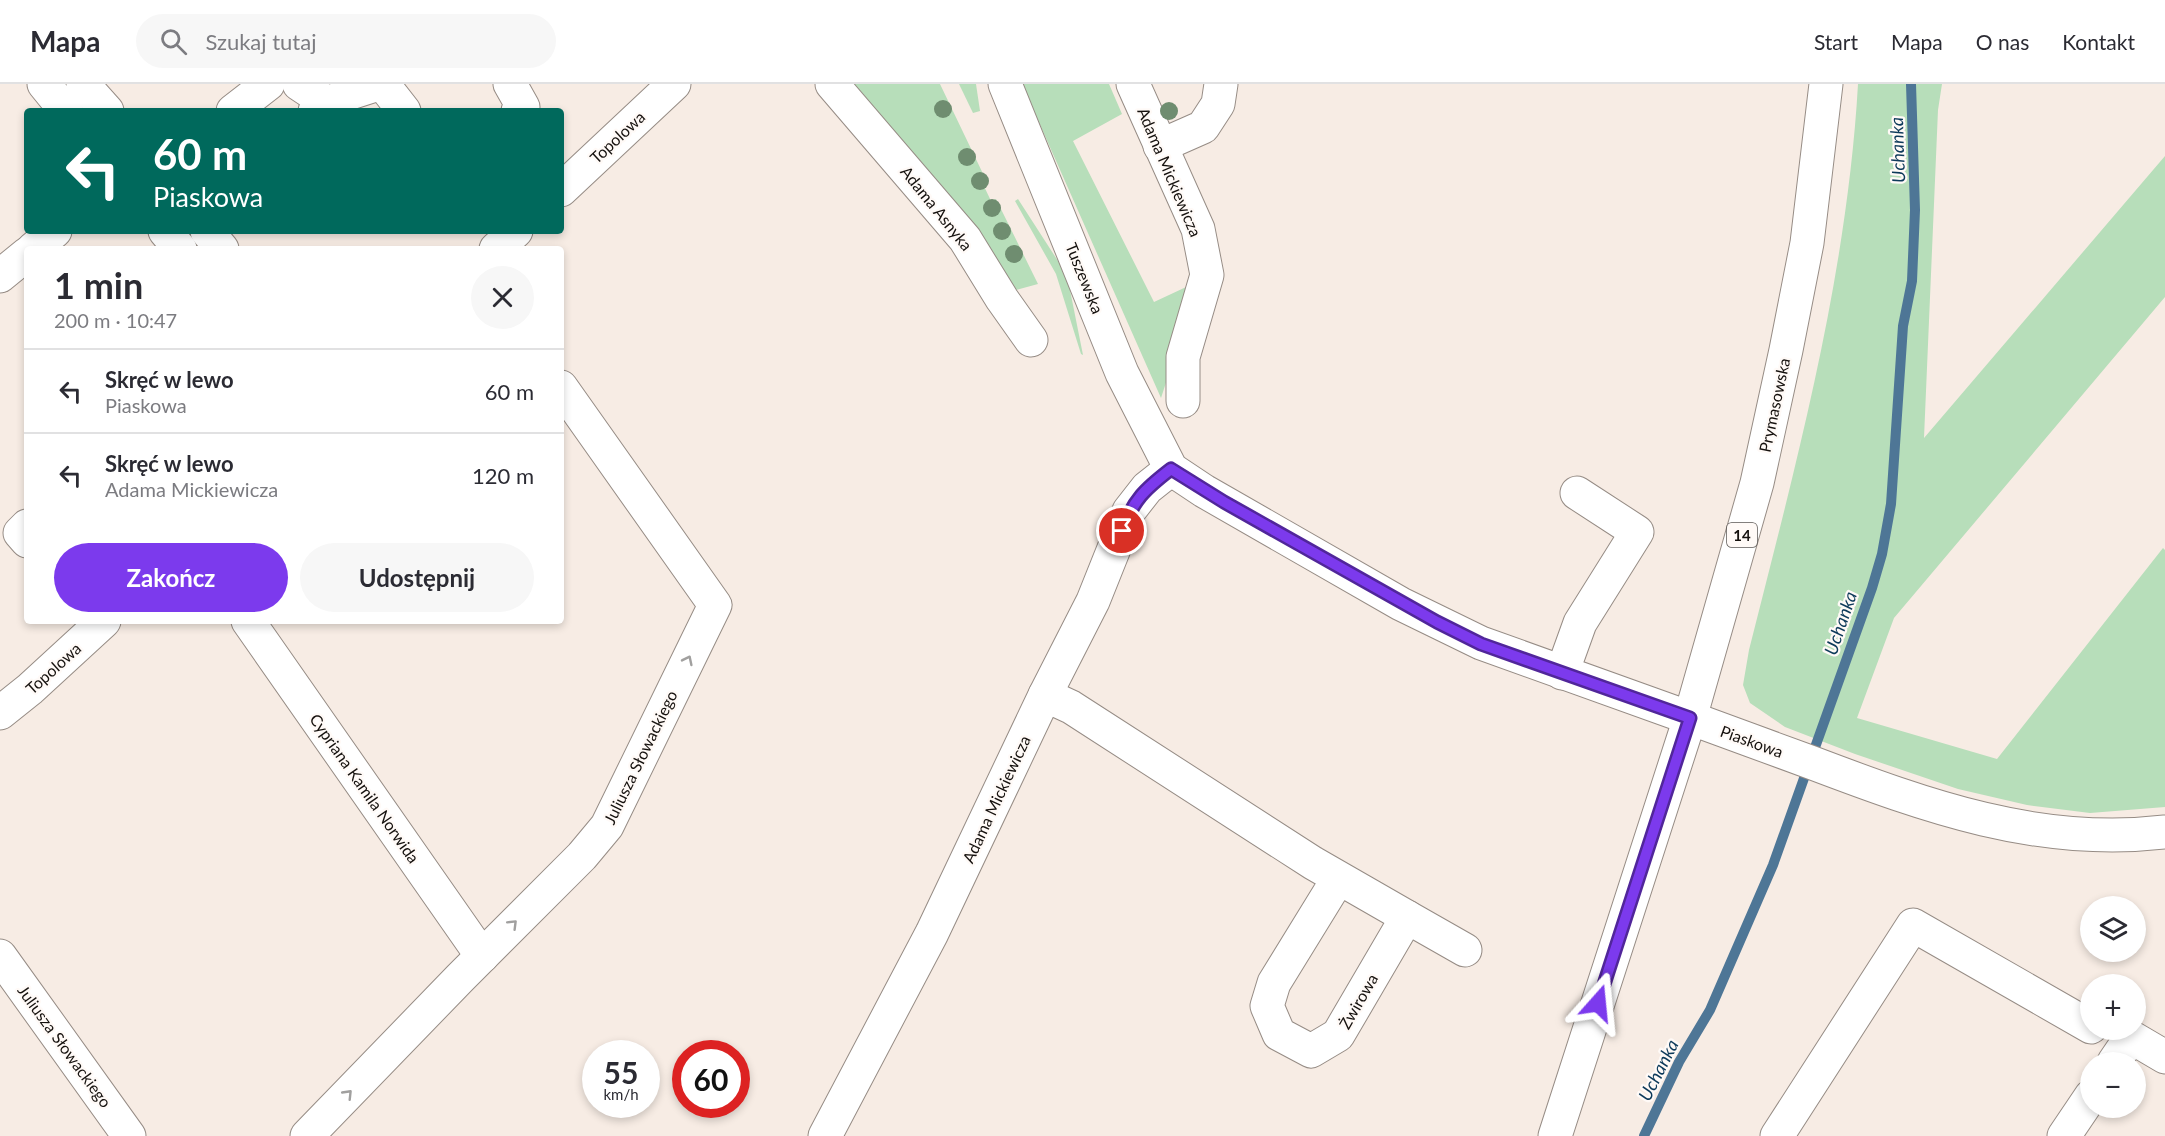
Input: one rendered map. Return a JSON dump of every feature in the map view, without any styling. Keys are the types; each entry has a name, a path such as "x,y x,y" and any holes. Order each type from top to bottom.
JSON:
{"street":[{"path":"44,84 64,108"},
{"path":"83,84 103,108"},
{"path":"236,108 268,84"},
{"path":"299,84 322,107 347,94 381,84 401,108"},
{"path":"510,84 522,108"},
{"name":"Adama Asnyka","path":"832,84 965,239 1002,299 1031,340"},
{"name":"Tuszewska","path":"1005,84 1122,373 1171,469"},
{"name":"Adama Mickiewicza","path":"1133,84 1198,229 1207,274 1183,357 1183,401"},
{"path":"1160,147 1203,127 1218,104 1221,84"},
{"name":"Prymasowska","path":"1690,718 1757,483 1786,350 1807,243 1826,84"},
{"name":"Topolowa","path":"564,187 667,86"},
{"path":"37,246 51,234"},
{"path":"168,234 178,246"},
{"path":"210,234 220,246"},
{"name":"Juliusza Słowackiego","path":"307,1136 582,856 607,826 715,605 564,391"},
{"name":"Piaskowa","path":"1171,469 1214,496 1437,622 1481,644 1690,718 1847,777 1956,814 2070,835 2130,836 2165,832"},
{"name":"Adama Mickiewicza","path":"827,1135 932,933 1045,695 1093,601 1130,511 1147,488 1171,469"},
{"path":"1562,673 1580,623 1637,531 1577,493"},
{"name":"Topolowa","path":"0,713 30,689 98,624"},
{"name":"Cypriana Kamila Norwida","path":"250,624 482,956"},
{"path":"1045,695 1071,707 1338,879 1465,950"},
{"name":"14","path":"1555,1136 1690,718"},
{"name":"Żwirowa","path":"1338,879 1274,983 1267,1006 1279,1034 1311,1051 1338,1035 1407,918"},
{"path":"1777,1136 1913,925 2080,1021"},
{"name":"Juliusza Słowackiego","path":"0,956 129,1136"},
{"path":"2121,1052 2131,1036 2165,1057"},
{"path":"2105,1040 2118,1052"},
{"path":"2064,1136 2080,1112"}],"green space":[{"path":"847,84 940,84 986,180 982,182 991,201 996,199 1038,284 1016,290"},
{"path":"959,84 976,84 980,111 973,113"},
{"path":"1022,84 1109,84 1122,114 1073,141 1154,302 1199,281 1161,398"},
{"path":"1858,84 1942,84 1938,110 1924,438 2165,156 2165,297 1894,618 1857,718 1997,759 2163,548 2165,550 2165,807 2090,813 2027,805 1958,789 1855,754 1785,727 1750,703 1743,685 1749,650 1801,440 1831,299 1843,228"},
{"path":"1018,199 1067,275 1083,355 1056,274 1015,201"}],"waterway":[{"name":"Uchanka","path":"1644,1136 1679,1062 1710,1010 1773,865 1872,588 1882,554 1891,504 1903,326 1912,281 1915,210 1911,84"}],"route":[{"path":"1122,531 1137,498 1171,469 1382,593 1481,644 1690,718 1598,1003"}]}
